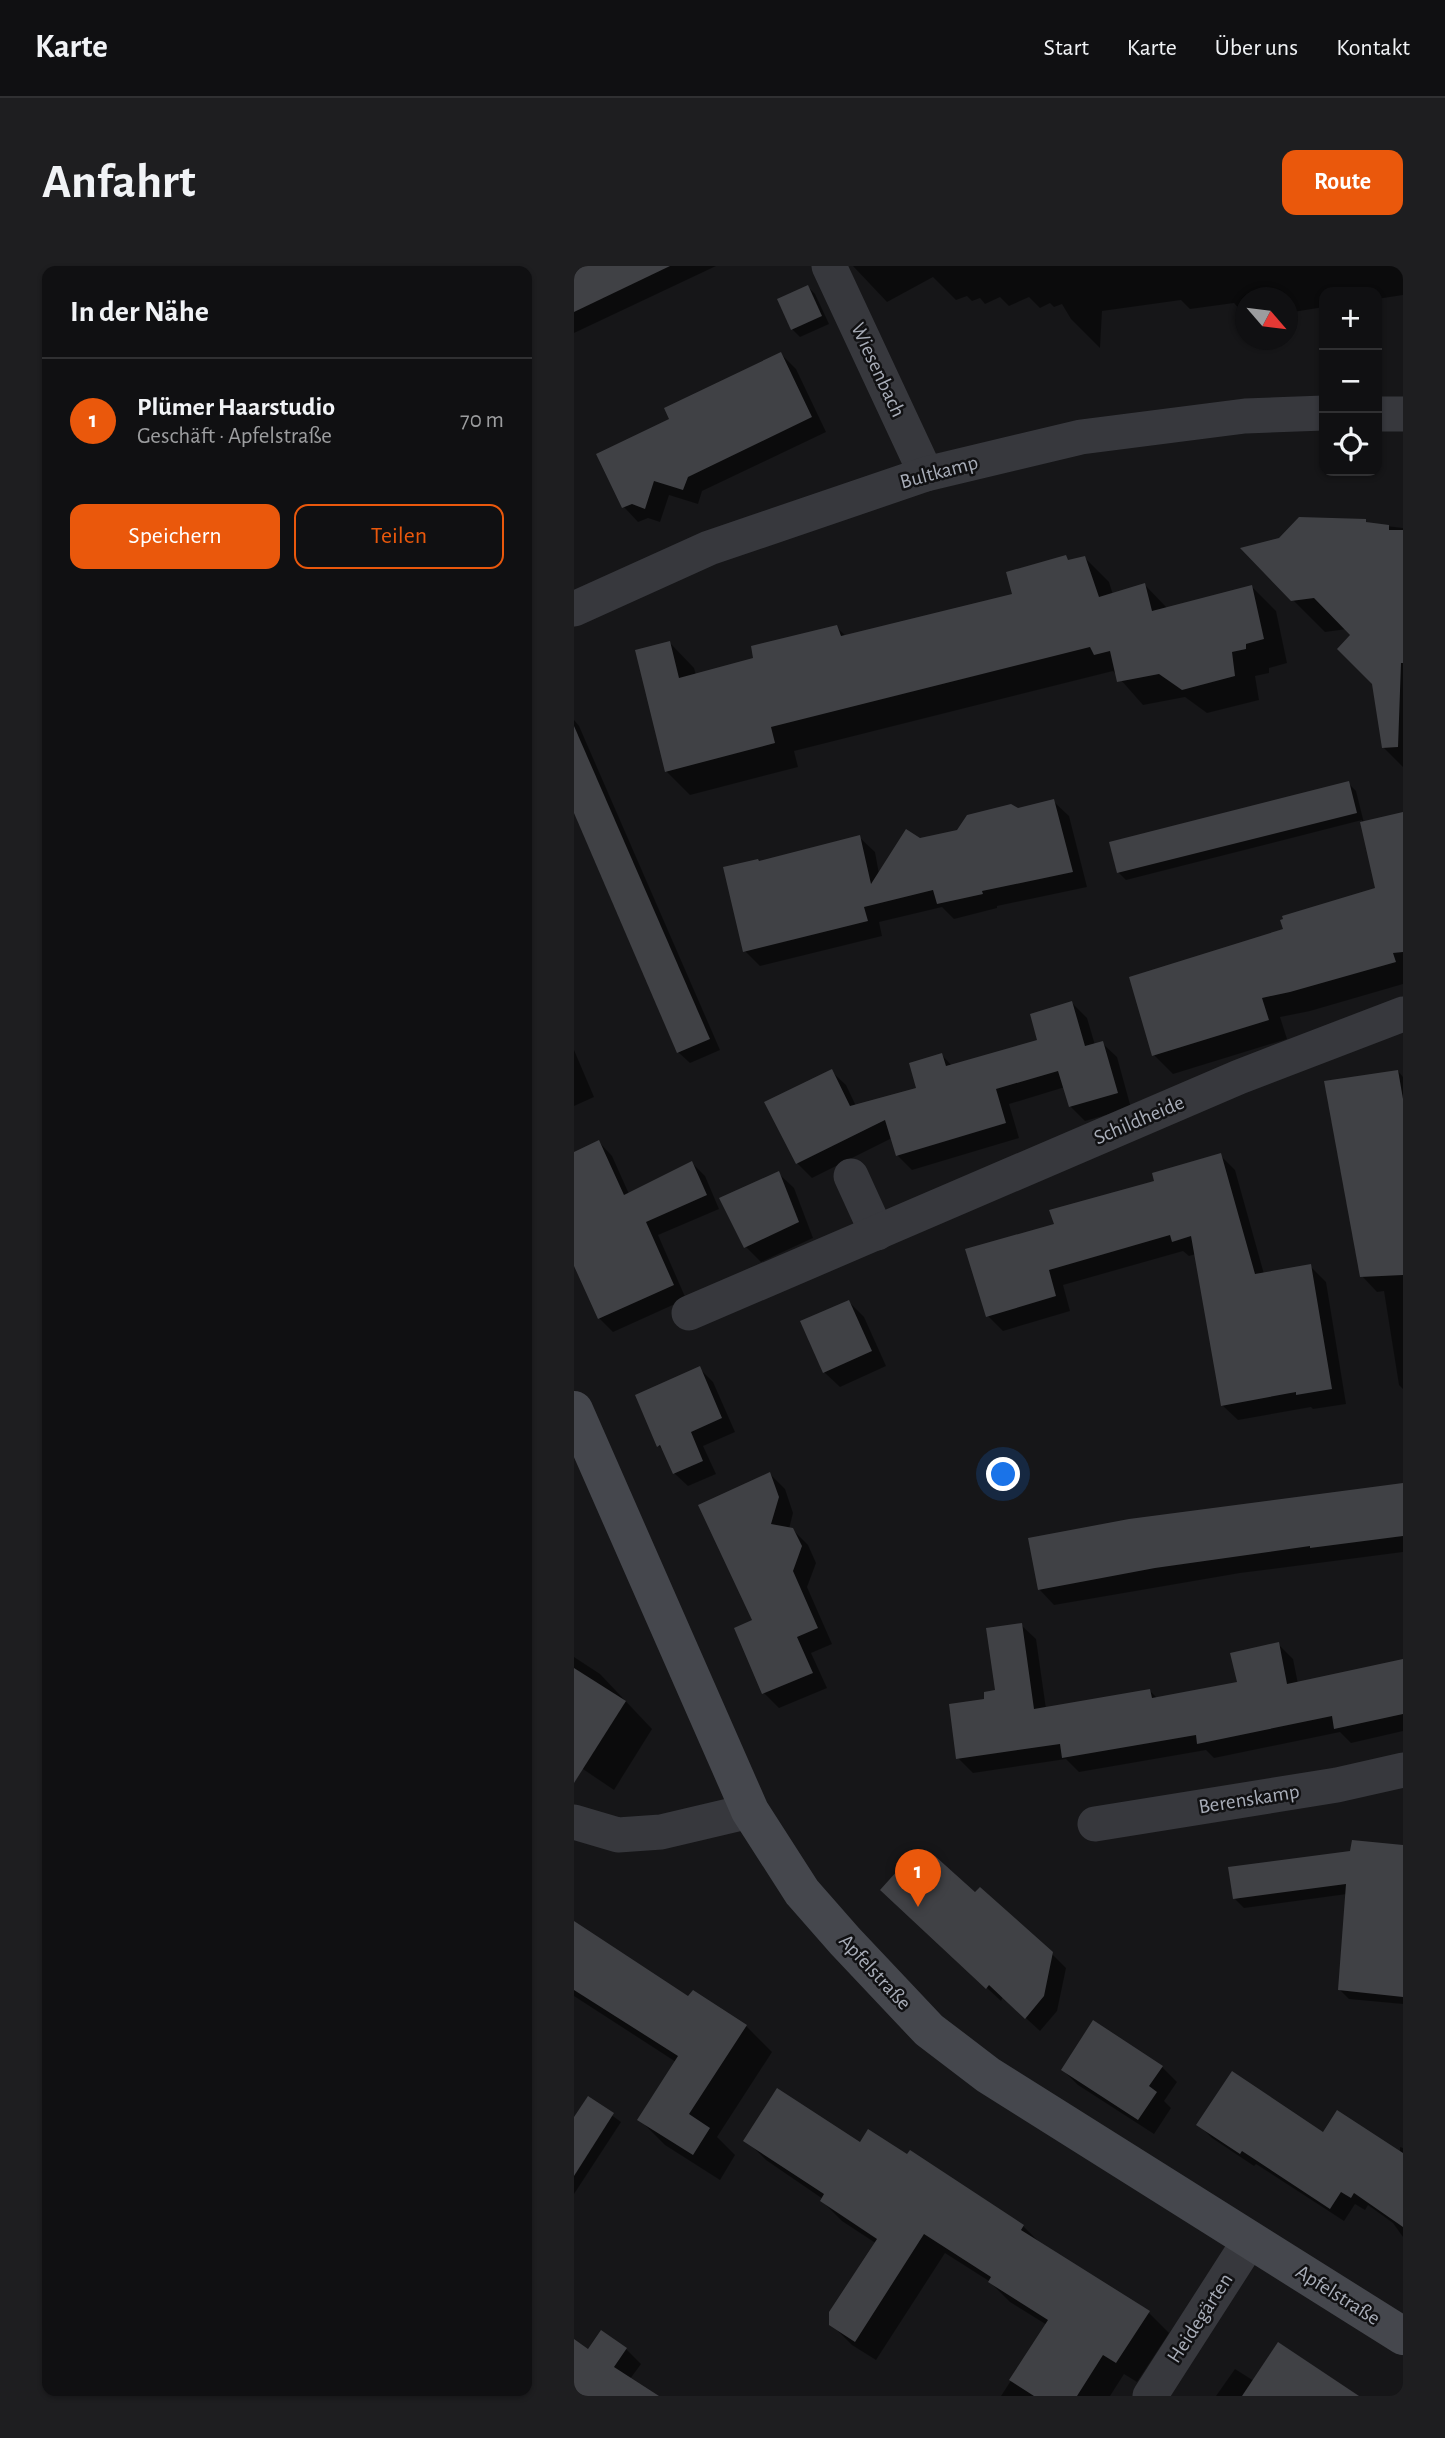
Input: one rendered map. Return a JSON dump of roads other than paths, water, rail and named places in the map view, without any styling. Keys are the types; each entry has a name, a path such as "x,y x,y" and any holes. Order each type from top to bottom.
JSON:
{"street":[{"name":"Wiesenbach","path":"829,266 926,474"},
{"name":"Bultkamp","path":"574,609 709,548 926,474 1081,437 1245,416 1319,413"},
{"path":"1382,414 1403,414"},
{"name":"Schildheide","path":"689,1313 1239,1077 1403,1014"},
{"path":"852,1176 877,1234"},
{"name":"Apfelstraße","path":"574,1410 750,1811 802,1892 929,2030 988,2075 1403,2336"},
{"name":"Berenskamp","path":"1095,1824 1337,1785 1403,1770"},
{"path":"574,1822 618,1835 629,1835 661,1832 750,1811"},
{"name":"Heidegärten","path":"1150,2396 1250,2240"}],"place":[{"name":"Plümer Haarstudio","path":"918,1907"}]}
